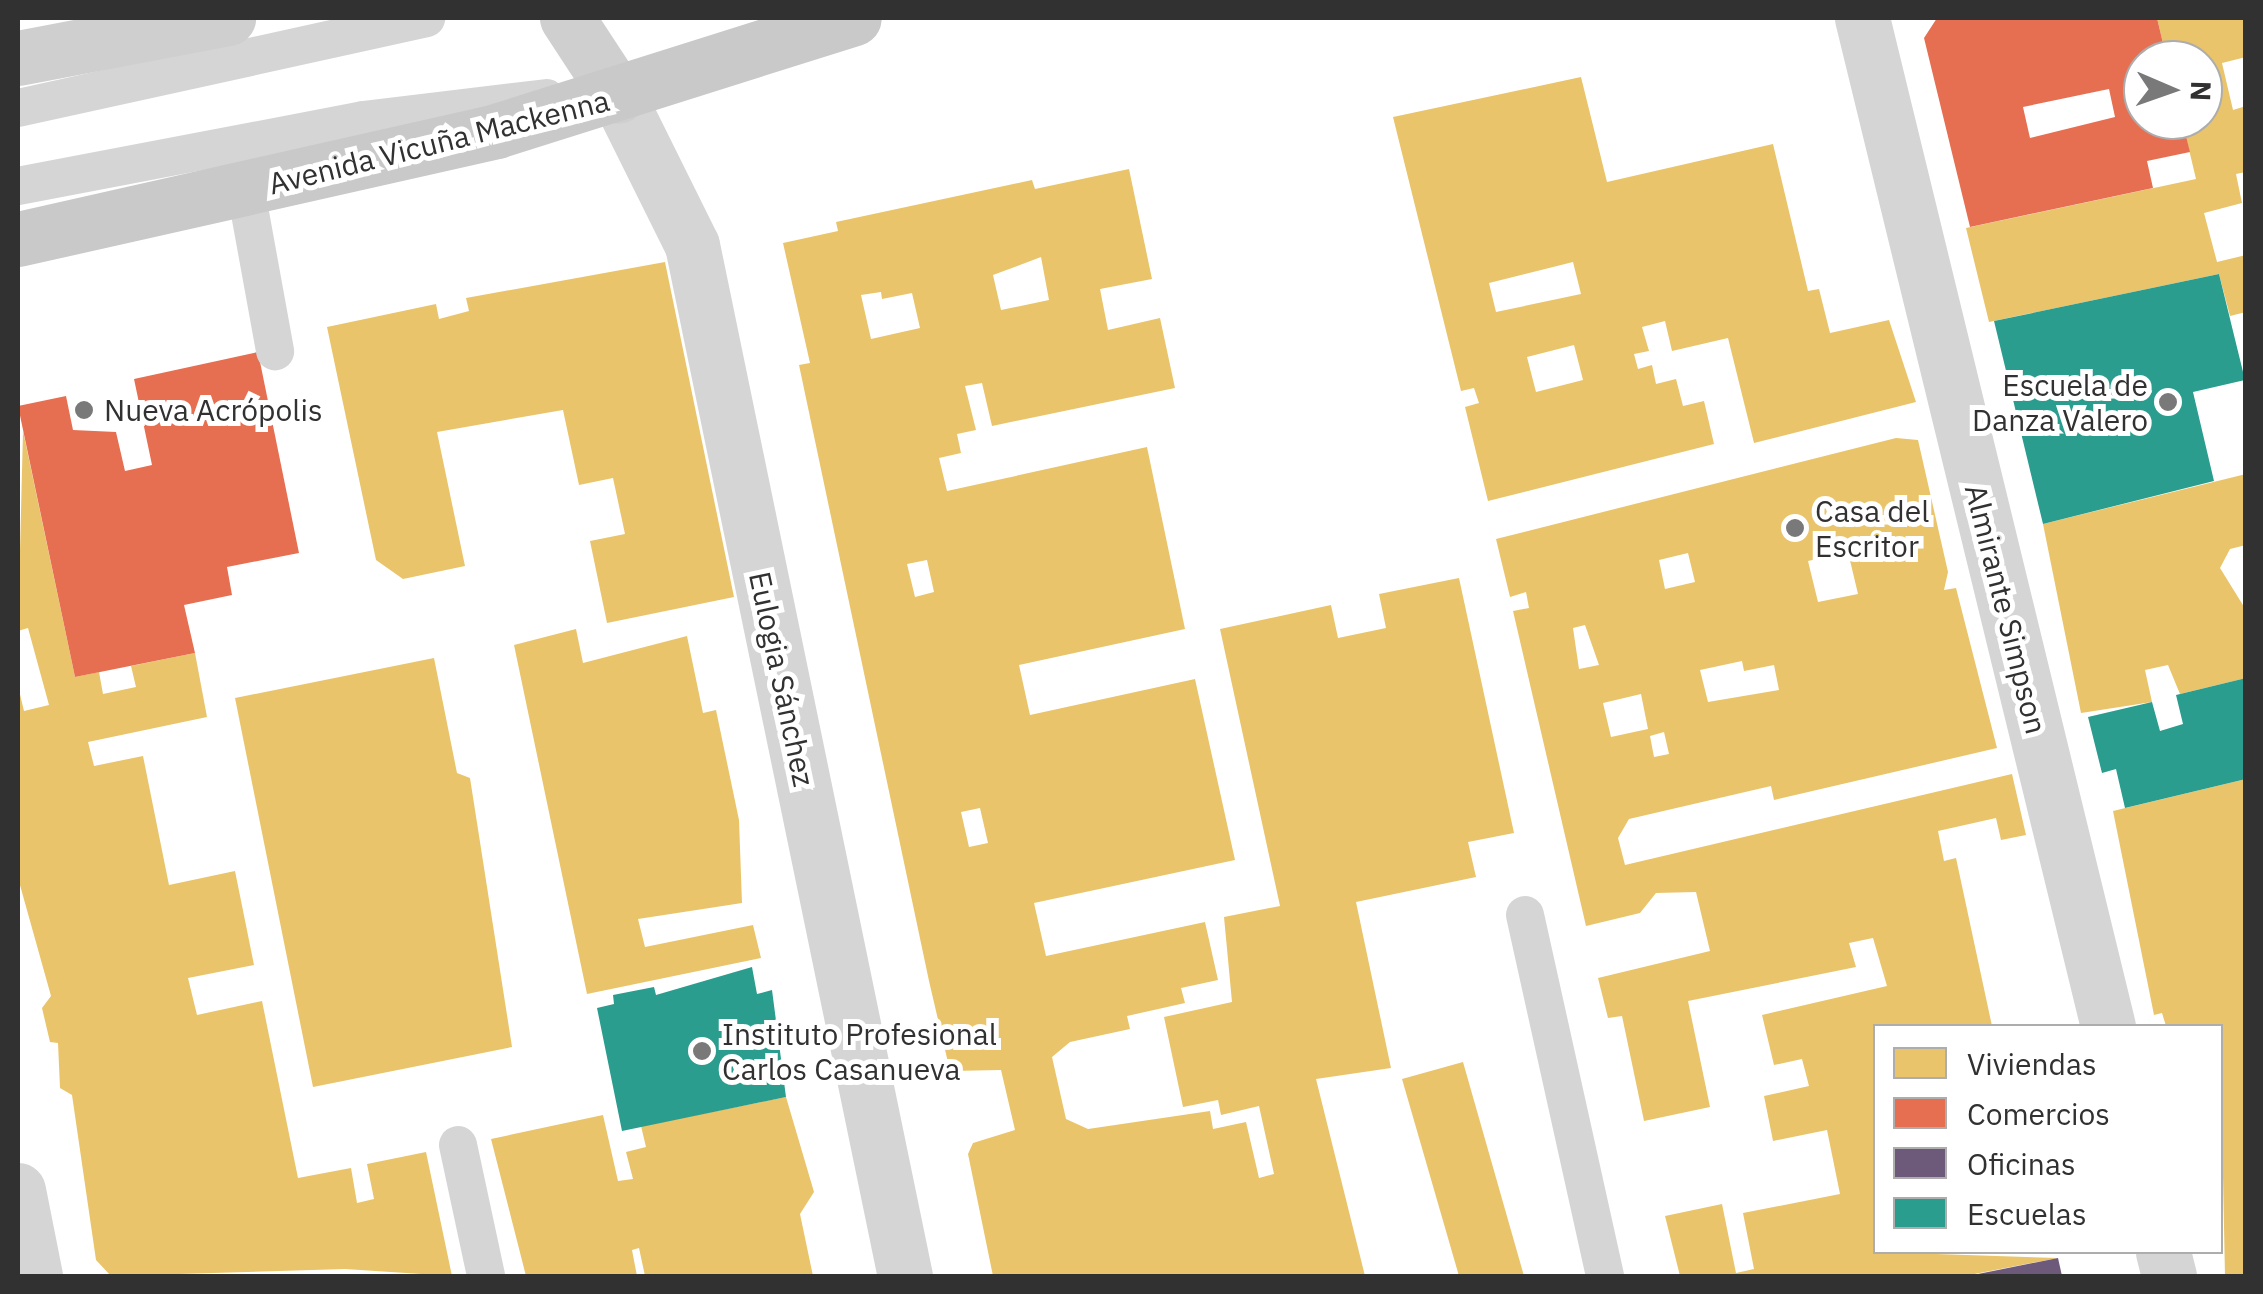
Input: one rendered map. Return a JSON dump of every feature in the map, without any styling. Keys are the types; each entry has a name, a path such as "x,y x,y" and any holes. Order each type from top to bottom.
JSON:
{"main road":[{"path":"18,58 228,18"},
{"path":"567,18 618,96"},
{"name":"Avenida Vicuña Mackenna","path":"18,239 246,192 618,96 854,18"}],"street":[{"name":"Almirante Simpson","path":"1862,18 2108,1024"},
{"name":"Eulogia Sánchez","path":"618,96 692,245 905,1276"},
{"path":"18,1190 35,1276"}],"lane":[{"path":"18,108 426,18"},
{"path":"18,186 480,103 618,96"},
{"path":"246,192 275,351"},
{"path":"1525,916 1605,1276"},
{"path":"458,1145 486,1276"}],"building: Viviendas":[{"path":"2157,18 2246,18 2246,57 2223,63 2223,40 2162,40"},
{"path":"2223,67 2233,110 2246,106 2246,172 2236,174 2242,203 2204,213 2217,262 2246,255 2246,312 2230,316 2219,274 1989,322 1966,228 2196,179 2187,140 2223,140"},
{"path":"1581,77 1607,182 1773,144 1808,291 1819,289 1830,333 1889,320 1916,402 1754,443 1728,338 1672,351 1665,321 1642,327 1649,351 1634,354 1638,369 1652,365 1656,384 1676,379 1683,406 1704,401 1714,444 1488,501 1465,407 1479,403 1474,388 1461,391 1393,117","holes":["1573,262 1581,294 1496,312 1489,283","1574,345 1583,380 1536,392 1527,357"]},
{"path":"1129,169 1152,279 1100,289 1108,330 1160,318 1175,388 992,426 982,383 965,386 976,430 957,434 961,453 939,458 947,491 1147,447 1185,629 1019,665 1030,715 1195,679 1235,860 1034,903 1046,956 1205,922 1218,980 1181,988 1185,1003 1127,1016 1130,1029 1070,1042 1052,1057 1066,1119 1088,1129 1210,1111 1213,1129 1246,1122 1259,1178 1274,1174 1259,1106 1221,1115 1218,1100 1183,1107 1164,1017 1232,1002 1224,917 1280,906 1220,629 1331,605 1338,638 1386,628 1379,594 1459,578 1514,833 1468,842 1476,877 1356,902 1391,1068 1316,1079 1365,1276 993,1276 968,1154 973,1143 1015,1130 1001,1070 950,1071 799,365 810,363 783,243 838,231 836,222 1032,180 1035,189","holes":["1041,257 1049,300 1001,310 993,275","881,292 882,299 912,293 920,328 871,339 861,295","927,560 934,592 915,597 907,564","980,808 988,843 969,847 961,812"]},
{"path":"665,262 734,597 607,623 590,541 625,534 613,478 579,485 563,410 437,432 465,566 403,579 376,560 327,327 436,304 439,319 469,311 466,298"},
{"path":"23,431 75,677 99,672 103,694 136,687 131,666 195,653 207,717 88,742 94,766 143,756 169,885 235,871 254,965 188,978 197,1015 262,1001 298,1178 351,1168 357,1203 374,1199 367,1164 426,1152 452,1276 345,1269 111,1276 96,1260 72,1095 60,1088 58,1043 50,1042 42,1008 51,996 18,878 18,686 24,711 49,705 28,628 18,631"},
{"path":"1896,438 1918,440 1948,572 1944,590 1956,588 1997,748 1774,800 1771,786 1629,819 1618,838 1625,865 2012,774 2026,835 2001,840 1996,818 1938,831 1944,861 1956,858 1992,1024 1873,1024 1873,1254 2058,1258 1964,1276 1680,1276 1665,1216 1722,1204 1736,1273 1754,1269 1743,1213 1840,1194 1827,1130 1773,1141 1764,1096 1809,1086 1802,1059 1774,1065 1762,1015 1887,986 1873,938 1849,943 1856,967 1688,1001 1710,1107 1644,1121 1622,1016 1608,1018 1598,978 1710,951 1696,892 1656,893 1640,913 1586,926 1513,611 1529,608 1526,592 1510,597 1496,539","holes":["1848,552 1858,594 1818,602 1808,561","1688,553 1695,582 1665,589 1659,560","1585,625 1599,665 1579,669 1573,628","1742,661 1744,671 1774,665 1779,690 1708,702 1700,670","1641,694 1648,729 1611,737 1603,703","1664,732 1669,754 1654,757 1650,736"]},
{"path":"2246,474 2246,545 2230,549 2220,568 2246,610 2246,678 2180,694 2168,665 2145,670 2152,702 2081,713 2043,524"},
{"path":"576,629 583,663 687,636 703,713 716,710 739,820 742,903 638,919 645,947 753,925 761,958 587,994 514,645"},
{"path":"434,658 457,773 470,778 512,1047 313,1087 235,698"},
{"path":"2246,779 2246,1276 2225,1276 2223,1024 2165,1024 2162,1013 2154,1015 2113,811"},
{"path":"1463,1062 1524,1276 1459,1276 1402,1079"},
{"path":"786,1097 814,1192 800,1214 813,1276 645,1276 639,1248 632,1250 637,1276 526,1276 491,1139 603,1115 618,1181 633,1179 626,1152 646,1147 641,1126"}],"building: Comercios":[{"path":"1937,18 2157,18 2162,40 2123,40 2123,140 2187,140 2190,152 2147,161 2153,188 1970,227 1924,38","holes":["2109,89 2115,117 2030,138 2023,107"]},
{"path":"258,352 299,553 227,567 232,595 184,605 195,653 75,677 18,406 66,396 73,430 116,432 125,471 152,465 134,379"}],"building: Oficinas":[{"path":"2058,1258 2062,1276 1973,1276 1973,1275"}],"building: Escuelas":[{"path":"2219,274 2245,380 2193,392 2214,481 2043,524 1994,321"},
{"path":"2246,678 2246,779 2125,808 2116,769 2102,773 2088,717 2152,702 2160,731 2183,724 2176,695"},
{"path":"752,967 757,994 772,990 786,1097 622,1131 597,1008 614,1004 613,995 654,987 656,995"}],"place":[{"name":"Escuela de Danza Valero","path":"2168,402"},
{"name":"Nueva Acrópolis","path":"84,410"},
{"name":"Casa del Escritor","path":"1795,528"},
{"name":"Instituto Profesional Carlos Casanueva","path":"702,1051"}]}
